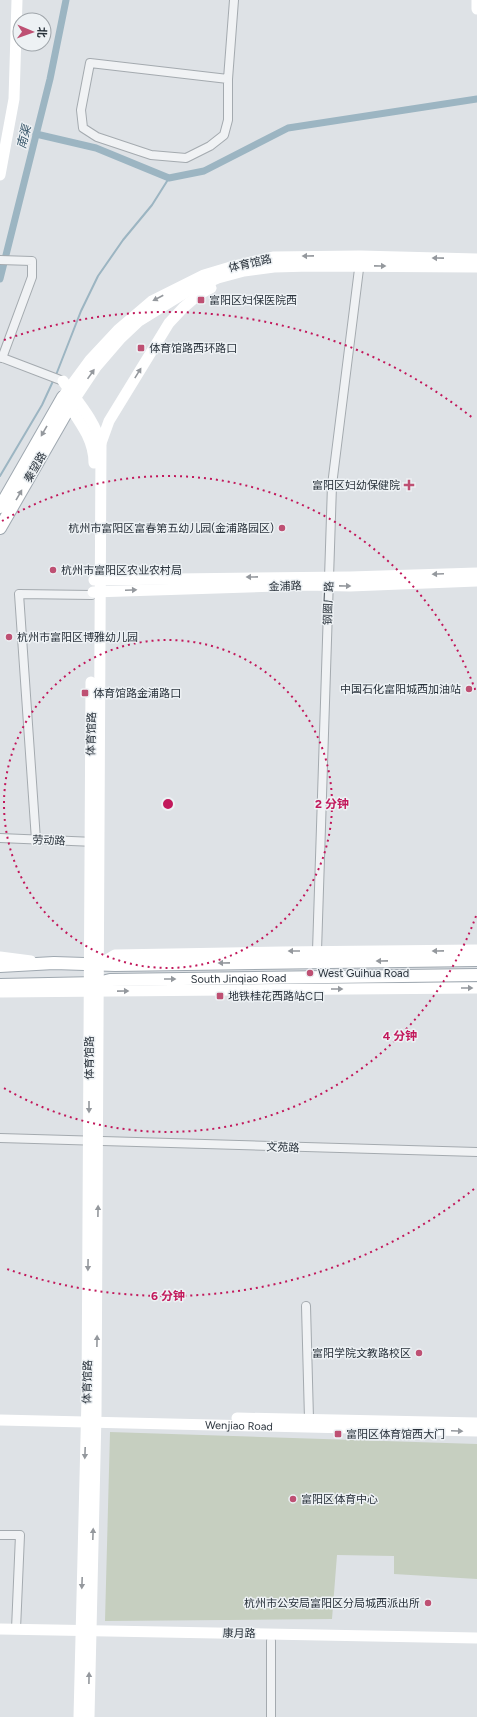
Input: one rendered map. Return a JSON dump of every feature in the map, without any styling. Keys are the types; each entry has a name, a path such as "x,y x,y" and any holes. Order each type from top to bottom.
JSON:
{"main road":[{"path":"0,174 14,98 17,0"},
{"path":"477,0 477,9"},
{"name":"体育馆路","path":"66,392 90,360 118,330 152,301 204,275 273,257 477,267"},
{"name":"体育馆路","path":"66,392 106,355 139,321 186,292 218,278 244,271 274,267 360,261 477,259"},
{"name":"体育馆路","path":"79,1717 85,1634 91,1418 94,1142 94,593 96,580 97,448 112,416 169,323 198,295 244,271"},
{"name":"体育馆路","path":"66,392 90,438 97,448"},
{"name":"秦望路","path":"0,507 66,392"},
{"name":"秦望路","path":"0,528 66,392"},
{"name":"金浦路","path":"94,593 477,573"},
{"name":"金浦路","path":"96,580 477,581"},
{"path":"94,965 115,955 317,951 477,950"},
{"path":"241,963 260,953"},
{"name":"South Jinqiao Road","path":"0,957 54,963 94,965 477,960"},
{"name":"South Jinqiao Road","path":"0,966 54,963"},
{"name":"South Jinqiao Road","path":"0,992 94,987 110,980 477,975"},
{"path":"281,978 298,989"},
{"name":"South Jinqiao Road","path":"0,985 298,989 477,988"},
{"name":"Wenjiao Road","path":"0,1413 91,1418 477,1431"},
{"name":"Wenjiao Road","path":"0,1420 91,1418 308,1419 477,1423"},
{"name":"康月路","path":"0,1629 85,1634 271,1641 477,1644"},
{"name":"体育馆路","path":"85,1634 88,1717"},
{"name":"康月路","path":"0,1635 85,1634 477,1638"}],"street":[{"path":"228,80 90,63 81,110 83,128 97,137 151,156 186,158 210,146 224,135 228,120 228,80 234,0"},
{"path":"0,260 32,261 32,277 1,358 44,374 66,392"},
{"name":"钢圈厂路","path":"317,951 332,485 360,261"},
{"path":"36,840 19,594 94,593"},
{"name":"劳动路","path":"0,838 94,842"},
{"name":"文苑路","path":"0,1138 94,1142 477,1152"},
{"path":"306,1306 308,1419"},
{"path":"0,1535 20,1535 16,1629"},
{"path":"271,1641 271,1717"}],"green space":[{"name":"富阳区体育中心","path":"110,1432 477,1444 477,1579 394,1574 394,1556 337,1555 332,1619 105,1621"}],"waterway":[{"name":"南渠","path":"0,279 50,79 66,0"},
{"path":"36,134 96,148 169,178 204,171 288,128 477,99"},
{"path":"56,375 81,311 98,276 123,240 152,205 169,178"},
{"path":"0,476 42,405 54,379"}],"place":[{"name":"富阳区妇保医院西","path":"201,300"},
{"name":"体育馆路西环路口","path":"141,348"},
{"name":"富阳区妇幼保健院","path":"409,485"},
{"name":"杭州市富阳区富春第五幼儿园(金浦路园区)","path":"282,528"},
{"name":"杭州市富阳区农业农村局","path":"53,570"},
{"name":"杭州市富阳区博雅幼儿园","path":"9,637"},
{"name":"中国石化富阳城西加油站","path":"469,689"},
{"name":"体育馆路金浦路口","path":"85,693"},
{"name":"West Guihua Road","path":"310,973"},
{"name":"地铁桂花西路站C口","path":"220,996"},
{"name":"富阳学院文教路校区","path":"419,1353"},
{"name":"富阳区体育馆西大门","path":"338,1434"},
{"name":"富阳区体育中心","path":"293,1499"},
{"name":"杭州市公安局富阳区分局城西派出所","path":"428,1603"}]}
